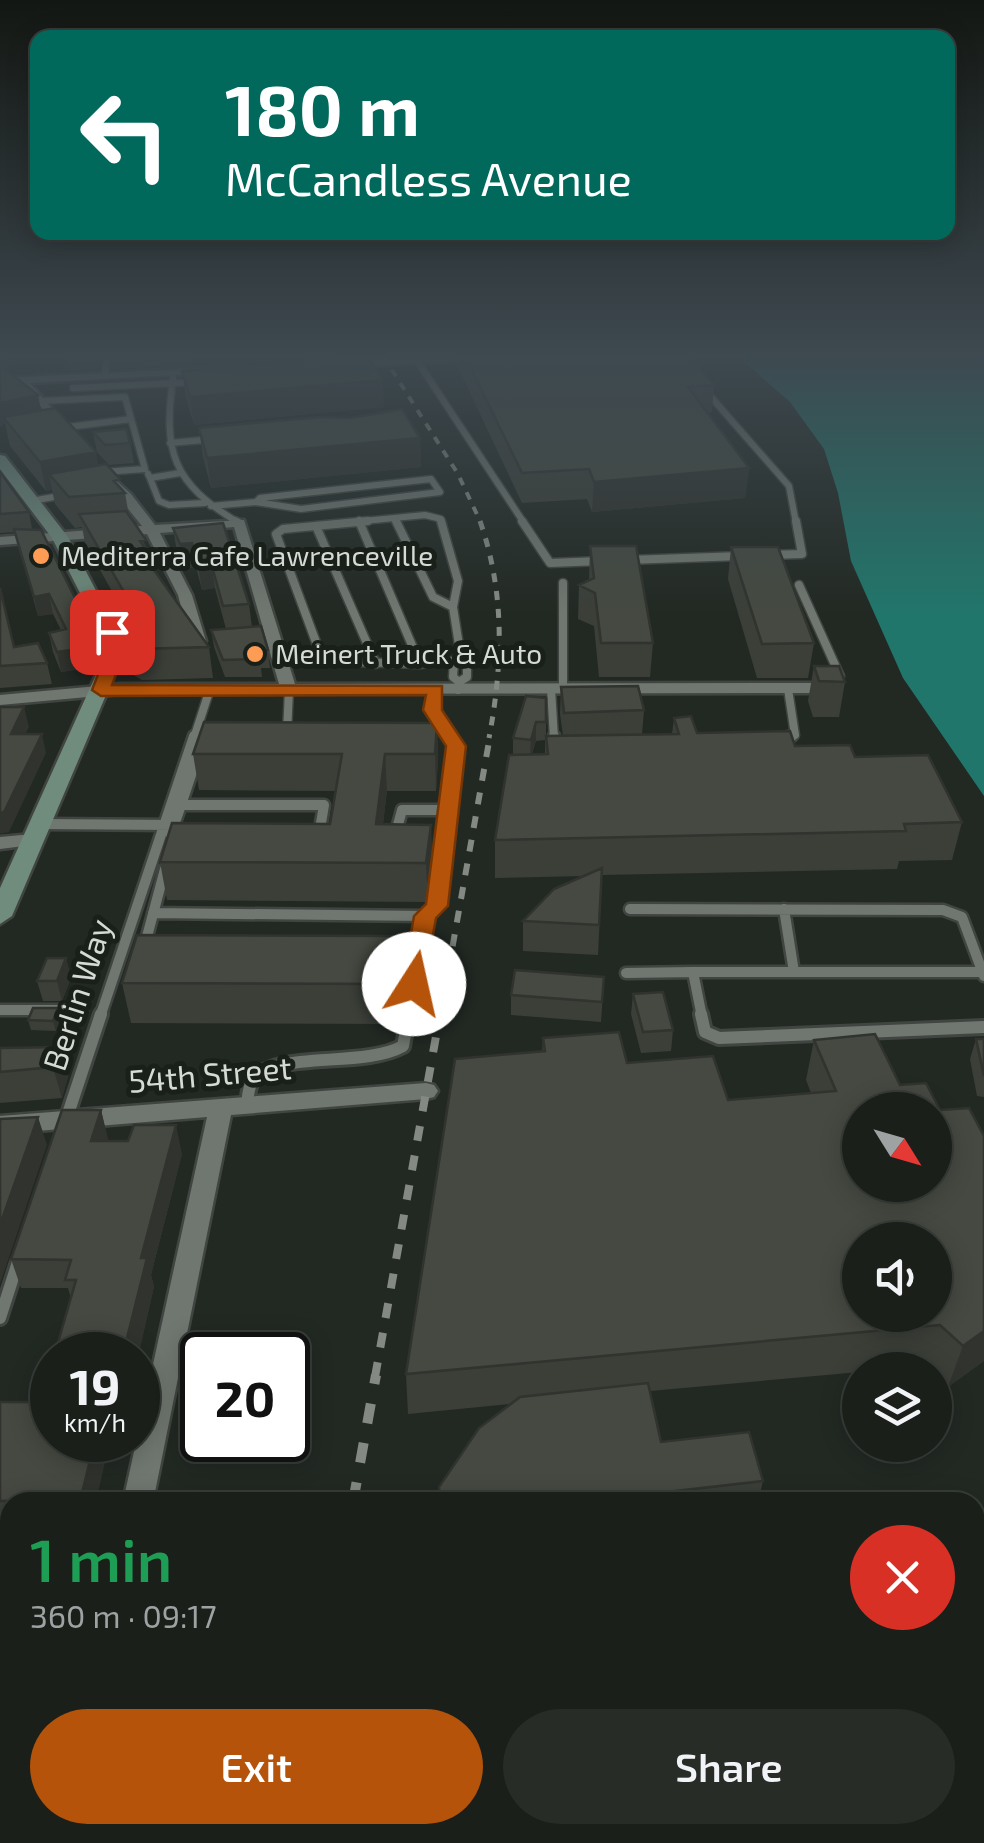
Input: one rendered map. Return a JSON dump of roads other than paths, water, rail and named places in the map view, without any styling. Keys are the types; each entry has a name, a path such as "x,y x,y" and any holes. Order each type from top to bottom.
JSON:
{"main road":[{"path":"0,458 60,536 117,648 0,916"}],"street":[{"path":"93,461 155,530 193,612 198,642"},
{"path":"0,542 239,523 289,690"},
{"path":"0,700 101,690 436,690 459,686 555,693 826,688"},
{"path":"0,843 37,832"},
{"name":"54th Street","path":"0,1124 62,1127 234,1106 426,1091"},
{"path":"140,1492 234,1106"}],"lane":[{"path":"137,442 160,500 169,506 258,500 431,479 440,492 301,509 263,506 258,500"},
{"path":"182,442 170,443 180,473 208,504 239,523"},
{"path":"471,442 550,563 747,556"},
{"path":"751,442 790,486 802,554 766,555"},
{"path":"104,472 145,469"},
{"path":"150,478 180,473"},
{"path":"99,489 116,486"},
{"path":"31,501 81,492"},
{"path":"458,660 453,606 458,580 442,519 425,514 283,529 276,534 323,661 420,664 458,660 467,662 466,677 459,686"},
{"path":"395,518 433,597 453,606"},
{"path":"359,521 420,664"},
{"path":"316,526 376,664"},
{"path":"563,583 555,693 555,751 563,752"},
{"path":"799,586 843,683 826,688"},
{"path":"254,637 273,635"},
{"path":"198,642 217,640"},
{"name":"Berlin Way","path":"62,1127 168,825 210,689"},
{"path":"765,740 795,735 788,689"},
{"path":"286,748 289,690"},
{"path":"234,1106 252,1081 266,1070 286,1063 381,1060 403,1046 426,916 436,906 456,746 432,710 436,690"},
{"path":"147,956 143,953 168,825 181,805 200,748 217,748"},
{"path":"181,805 324,805 317,849"},
{"path":"403,844 394,838 402,810 448,810"},
{"path":"37,832 168,825"},
{"path":"430,844 444,844"},
{"path":"626,972 983,974 962,917 943,910 630,909"},
{"path":"784,909 794,972"},
{"path":"153,913 426,916"},
{"path":"382,954 420,953"},
{"path":"693,972 706,1032 718,1038 984,1027"},
{"path":"0,1010 82,1010"},
{"path":"0,1318 23,1245"}],"water":[{"path":"819,442 984,442 984,796 903,678 851,561 838,493"}],"railway":[{"path":"438,442 481,523"},
{"path":"480,521 498,602 499,656 489,738"},
{"path":"440,1017 490,736"},
{"path":"375,1377 440,1014"},
{"path":"355,1492 376,1375"}],"place":[{"name":"Mediterra Cafe Lawrenceville","path":"41,556"},
{"name":"Meinert Truck & Auto","path":"255,654"}]}
